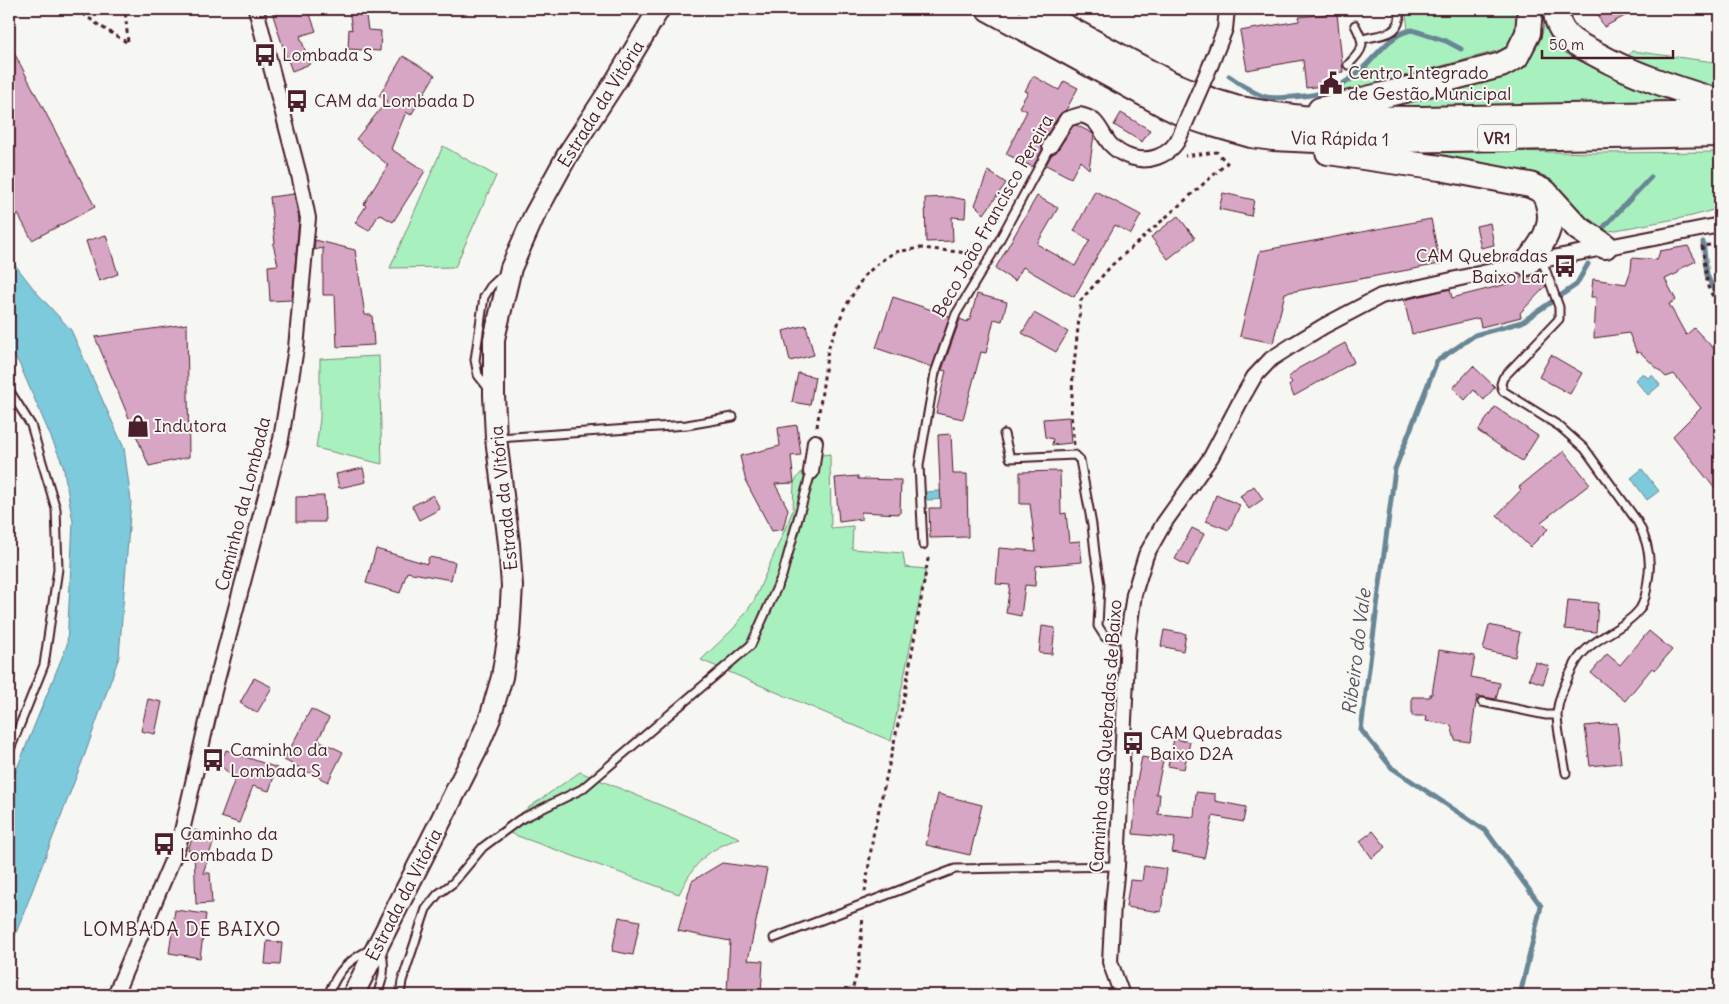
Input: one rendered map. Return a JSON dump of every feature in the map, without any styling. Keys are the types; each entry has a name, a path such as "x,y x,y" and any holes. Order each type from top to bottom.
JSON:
{"highway":[{"name":"Via Rápida 1","path":"989,9 1191,93 1235,108 1275,127 1336,141 1720,134"},
{"name":"Via Rápida 1","path":"1032,9 1075,44"},
{"path":"1556,9 1556,17 1559,24 1566,36 1575,43 1641,76 1720,102"},
{"path":"1275,127 1311,112 1501,65 1516,57 1521,50 1528,32 1528,11"},
{"name":"Via Rápida 1","path":"1275,127 1302,118 1422,119 1720,113"},
{"path":"1275,127 1335,153 1440,168 1530,185 1545,192 1578,228 1605,246"},
{"path":"1534,261 1546,236 1550,217 1545,192"}],"main road":[{"name":"Estrada da Vitória","path":"353,995 476,751 490,718 502,677 510,634 512,586 509,544 496,438 494,339 511,268 534,216 568,154 660,9"}],"street":[{"name":"Caminho da Lombada","path":"115,995 179,844 214,691 281,439 296,348 308,218 300,179 256,9"},
{"name":"Beco João Francisco Pereira","path":"1050,146 1067,119 1080,115 1093,120 1111,144 1118,150 1136,159 1149,160 1170,151 1177,142 1225,29 1228,9"},
{"name":"Caminho das Quebradas de Baixo","path":"1122,995 1110,962 1117,866 1128,638 1134,594 1146,555 1164,523 1211,457 1254,377 1272,359 1324,326 1381,296 1605,246 1720,225"},
{"path":"811,472 815,442"}],"lane":[{"path":"1363,39 1392,32 1396,29 1400,22 1400,9"},
{"path":"1348,66 1361,48 1363,39 1354,25"},
{"name":"Beco João Francisco Pereira","path":"923,545 919,465 934,373 956,314 991,256 1050,146"},
{"path":"1534,261 1559,307 1559,319 1503,378 1501,384 1503,391 1558,426 1585,449 1637,521 1643,532 1650,560 1645,595 1640,608 1626,621 1596,641 1577,661 1568,678 1557,715 1566,773"},
{"path":"9,390 31,425 56,508 58,570 44,665 9,752"},
{"path":"496,438 686,425 733,418"},
{"path":"1004,434 1010,458 1075,455 1080,460 1092,525 1100,585 1098,626 1105,637 1128,638"},
{"path":"400,995 402,981 426,909 438,894 453,883 483,847 519,820 582,789 751,645 782,576 811,472"},
{"path":"1482,702 1546,715 1557,715"},
{"path":"774,938 955,869 1117,866"},
{"path":"328,995 334,979 350,960 379,943 384,960 384,978 377,995"}],"path":[{"path":"76,9 128,43 125,9"},
{"path":"1075,455 1071,414 1072,384 1081,300 1112,264 1227,162 1217,152 1201,153"},
{"path":"1702,246 1708,287 1720,310"},
{"path":"820,413 828,349 844,309 864,276 895,252 921,248 987,255"},
{"path":"851,995 859,965 864,904 873,836 904,698 928,559 923,545"}],"green space":[{"path":"1452,9 1515,9 1521,21 1510,44 1500,50 1325,98 1324,96 1357,79 1389,44 1408,30 1406,13 1449,11"},
{"path":"1543,9 1546,9 1669,98 1663,101 1396,108 1386,106 1529,57 1537,46 1542,34 1544,22"},
{"path":"1720,46 1720,89 1624,61 1632,51 1714,62"},
{"path":"443,146 496,176 455,267 390,268"},
{"path":"1379,148 1595,153 1720,152 1720,208 1692,216 1599,233 1569,204 1558,187 1545,176 1528,171"},
{"path":"379,356 382,464 316,448 320,419 320,359"},
{"path":"830,454 831,528 853,526 852,549 903,553 905,567 926,569 891,741 701,660 734,628 754,601 793,510 794,482 814,456"},
{"path":"580,772 740,838 718,847 696,865 679,894 498,829"}],"water":[{"path":"9,257 37,293 71,330 124,448 131,501 119,657 85,754 9,951 9,788 67,645 73,522 63,465 19,363 9,350"},
{"path":"1643,373 1648,378 1652,375 1660,385 1648,395 1635,380"},
{"path":"1642,469 1659,491 1647,500 1631,478"},
{"path":"950,490 951,499 927,500 926,492"}],"building":[{"path":"271,9 308,9 316,31 300,36 310,64 292,71"},
{"path":"349,9 365,9 368,30 381,31 380,51 348,49 349,29 352,30"},
{"path":"1595,9 1638,9 1604,27"},
{"path":"1337,13 1343,72 1331,73 1332,85 1306,88 1303,60 1247,70 1240,31 1299,21 1299,17"},
{"path":"9,43 95,207 32,240 18,214 9,219"},
{"path":"403,56 435,75 411,115 406,112 391,149 425,171 393,222 379,214 369,231 355,223 366,206 364,204 388,165 356,139 387,101 379,96"},
{"path":"1033,76 1059,90 1064,81 1078,88 1066,110 1060,114 1043,141 1042,150 1033,167 1006,154 1027,111 1019,107 1028,92 1025,91"},
{"path":"1121,113 1150,130 1142,142 1114,125"},
{"path":"1076,125 1094,135 1089,169 1080,161 1071,178 1046,165 1073,126"},
{"path":"988,171 1006,183 984,214 975,205"},
{"path":"1095,191 1141,215 1131,234 1115,225 1074,297 1023,267 1015,281 995,269 1037,196 1058,208 1037,244 1075,266 1090,240 1074,231"},
{"path":"1223,193 1254,200 1251,216 1219,209"},
{"path":"294,194 299,220 292,300 270,301 268,266 278,265 273,244 275,243 270,197"},
{"path":"951,197 966,200 965,218 952,217 953,241 926,242 925,198"},
{"path":"1178,216 1195,238 1168,259 1151,237"},
{"path":"1431,219 1440,264 1285,293 1273,343 1240,336 1260,251"},
{"path":"1490,223 1494,245 1481,248 1476,226"},
{"path":"106,235 118,274 99,281 86,241"},
{"path":"315,240 355,250 365,315 372,315 374,345 337,347 335,295 323,295 323,248 314,250"},
{"path":"1688,246 1696,261 1665,279 1676,300 1669,304 1686,335 1694,328 1715,350 1714,353 1720,361 1720,495 1673,436 1701,408 1674,374 1666,377 1640,352 1637,353 1629,333 1594,338 1596,297 1591,297 1593,279 1626,284 1631,270 1632,258 1657,260 1660,251"},
{"path":"1536,273 1546,286 1520,313 1521,317 1481,327 1479,318 1412,334 1404,300 1450,289 1452,298 1511,283 1523,276 1532,276"},
{"path":"977,294 1007,302 1002,321 994,319 986,353 981,352 963,419 936,413 946,371 942,370 960,319 967,322 970,320"},
{"path":"893,297 950,316 932,367 876,348"},
{"path":"1034,313 1068,332 1056,352 1022,333"},
{"path":"187,324 189,457 149,466 95,337"},
{"path":"806,325 814,355 790,361 783,331"},
{"path":"1345,343 1354,362 1294,396 1289,386 1292,382 1288,378 1299,368"},
{"path":"1551,355 1582,373 1570,394 1539,377"},
{"path":"1473,366 1495,387 1484,400 1474,390 1465,400 1453,388"},
{"path":"798,373 815,377 810,405 792,402"},
{"path":"1495,407 1538,436 1522,461 1478,431"},
{"path":"1069,417 1071,443 1052,445 1053,439 1045,437 1043,419"},
{"path":"797,425 801,455 791,456 794,483 775,484 788,509 783,529 772,531 746,482 740,456 780,446 778,428"},
{"path":"951,434 953,474 967,474 968,537 930,538 929,508 941,508 938,435"},
{"path":"1564,451 1590,484 1541,522 1548,529 1530,547 1497,515 1521,490 1519,487"},
{"path":"363,468 366,482 339,488 336,474"},
{"path":"1060,471 1061,514 1066,513 1069,542 1080,541 1082,562 1036,566 1035,586 1025,585 1021,616 1006,613 1010,585 996,584 999,548 1036,551 1030,504 1020,504 1020,472"},
{"path":"858,476 858,479 901,480 900,514 861,512 862,519 839,522 835,478"},
{"path":"1254,486 1263,499 1249,509 1240,496"},
{"path":"433,495 440,509 419,520 412,506"},
{"path":"1216,495 1240,505 1229,530 1206,521"},
{"path":"324,496 325,522 296,522 296,497"},
{"path":"1192,528 1204,534 1188,566 1175,559"},
{"path":"376,549 427,564 429,557 455,562 451,580 407,572 400,593 366,583"},
{"path":"1568,600 1598,603 1596,632 1565,629"},
{"path":"1489,625 1520,632 1515,657 1483,650"},
{"path":"1042,626 1055,628 1052,654 1039,653"},
{"path":"1164,630 1186,634 1183,651 1161,646"},
{"path":"1649,631 1672,650 1655,670 1652,668 1625,701 1591,673 1607,654 1620,665"},
{"path":"1439,650 1475,656 1471,677 1500,683 1496,699 1477,696 1470,742 1455,740 1451,725 1426,721 1427,716 1412,716 1412,697 1430,697 1430,694 1432,694"},
{"path":"1535,662 1549,666 1543,684 1529,679"},
{"path":"254,678 272,687 257,713 240,703"},
{"path":"148,699 162,702 155,734 141,731"},
{"path":"311,709 329,718 318,740 343,752 328,782 284,760"},
{"path":"1617,723 1621,763 1590,766 1585,726"},
{"path":"1174,739 1190,742 1184,769 1168,766"},
{"path":"226,750 277,768 269,791 253,786 239,823 221,817 235,779 220,765"},
{"path":"1142,757 1163,761 1156,794 1160,794 1158,814 1194,817 1196,792 1215,794 1215,801 1246,807 1243,822 1213,816 1204,858 1172,852 1175,838 1133,834 1137,781"},
{"path":"938,794 982,805 970,855 926,845"},
{"path":"195,830 215,837 203,873 210,873 212,903 196,904 194,852 188,850"},
{"path":"1373,831 1386,847 1372,858 1360,841"},
{"path":"722,863 767,869 748,960 763,961 761,994 727,991 730,941 678,931 692,881"},
{"path":"1144,866 1167,869 1161,912 1126,907 1130,880 1142,881"},
{"path":"175,910 206,914 200,958 169,953"},
{"path":"619,917 640,921 633,955 612,951"},
{"path":"267,941 282,943 280,965 265,964"}],"waterway":[{"path":"1229,76 1261,96 1276,98 1305,96 1333,89 1350,79 1387,43 1405,32 1412,30 1446,41 1461,49"},
{"path":"1602,229 1651,177"},
{"path":"1703,242 1707,275 1720,304"},
{"name":"Ribeiro do Vale","path":"1520,995 1541,906 1486,831 1392,768 1361,730 1395,469 1437,361 1475,335 1522,322 1576,285 1588,264"}],"place":[{"name":"Lombada S","path":"265,55"},
{"name":"Centro Integrado de Gestão Municipal","path":"1331,83"},
{"name":"CAM da Lombada D","path":"297,101"},
{"name":"CAM Quebradas Baixo Lar","path":"1565,266"},
{"name":"Indutora","path":"138,426"},
{"name":"CAM Quebradas Baixo D2A","path":"1133,743"},
{"name":"Caminho da Lombada S","path":"213,760"},
{"name":"Caminho da Lombada D","path":"164,844"}],"district":[{"name":"LOMBADA DE BAIXO","path":"182,929"}]}
